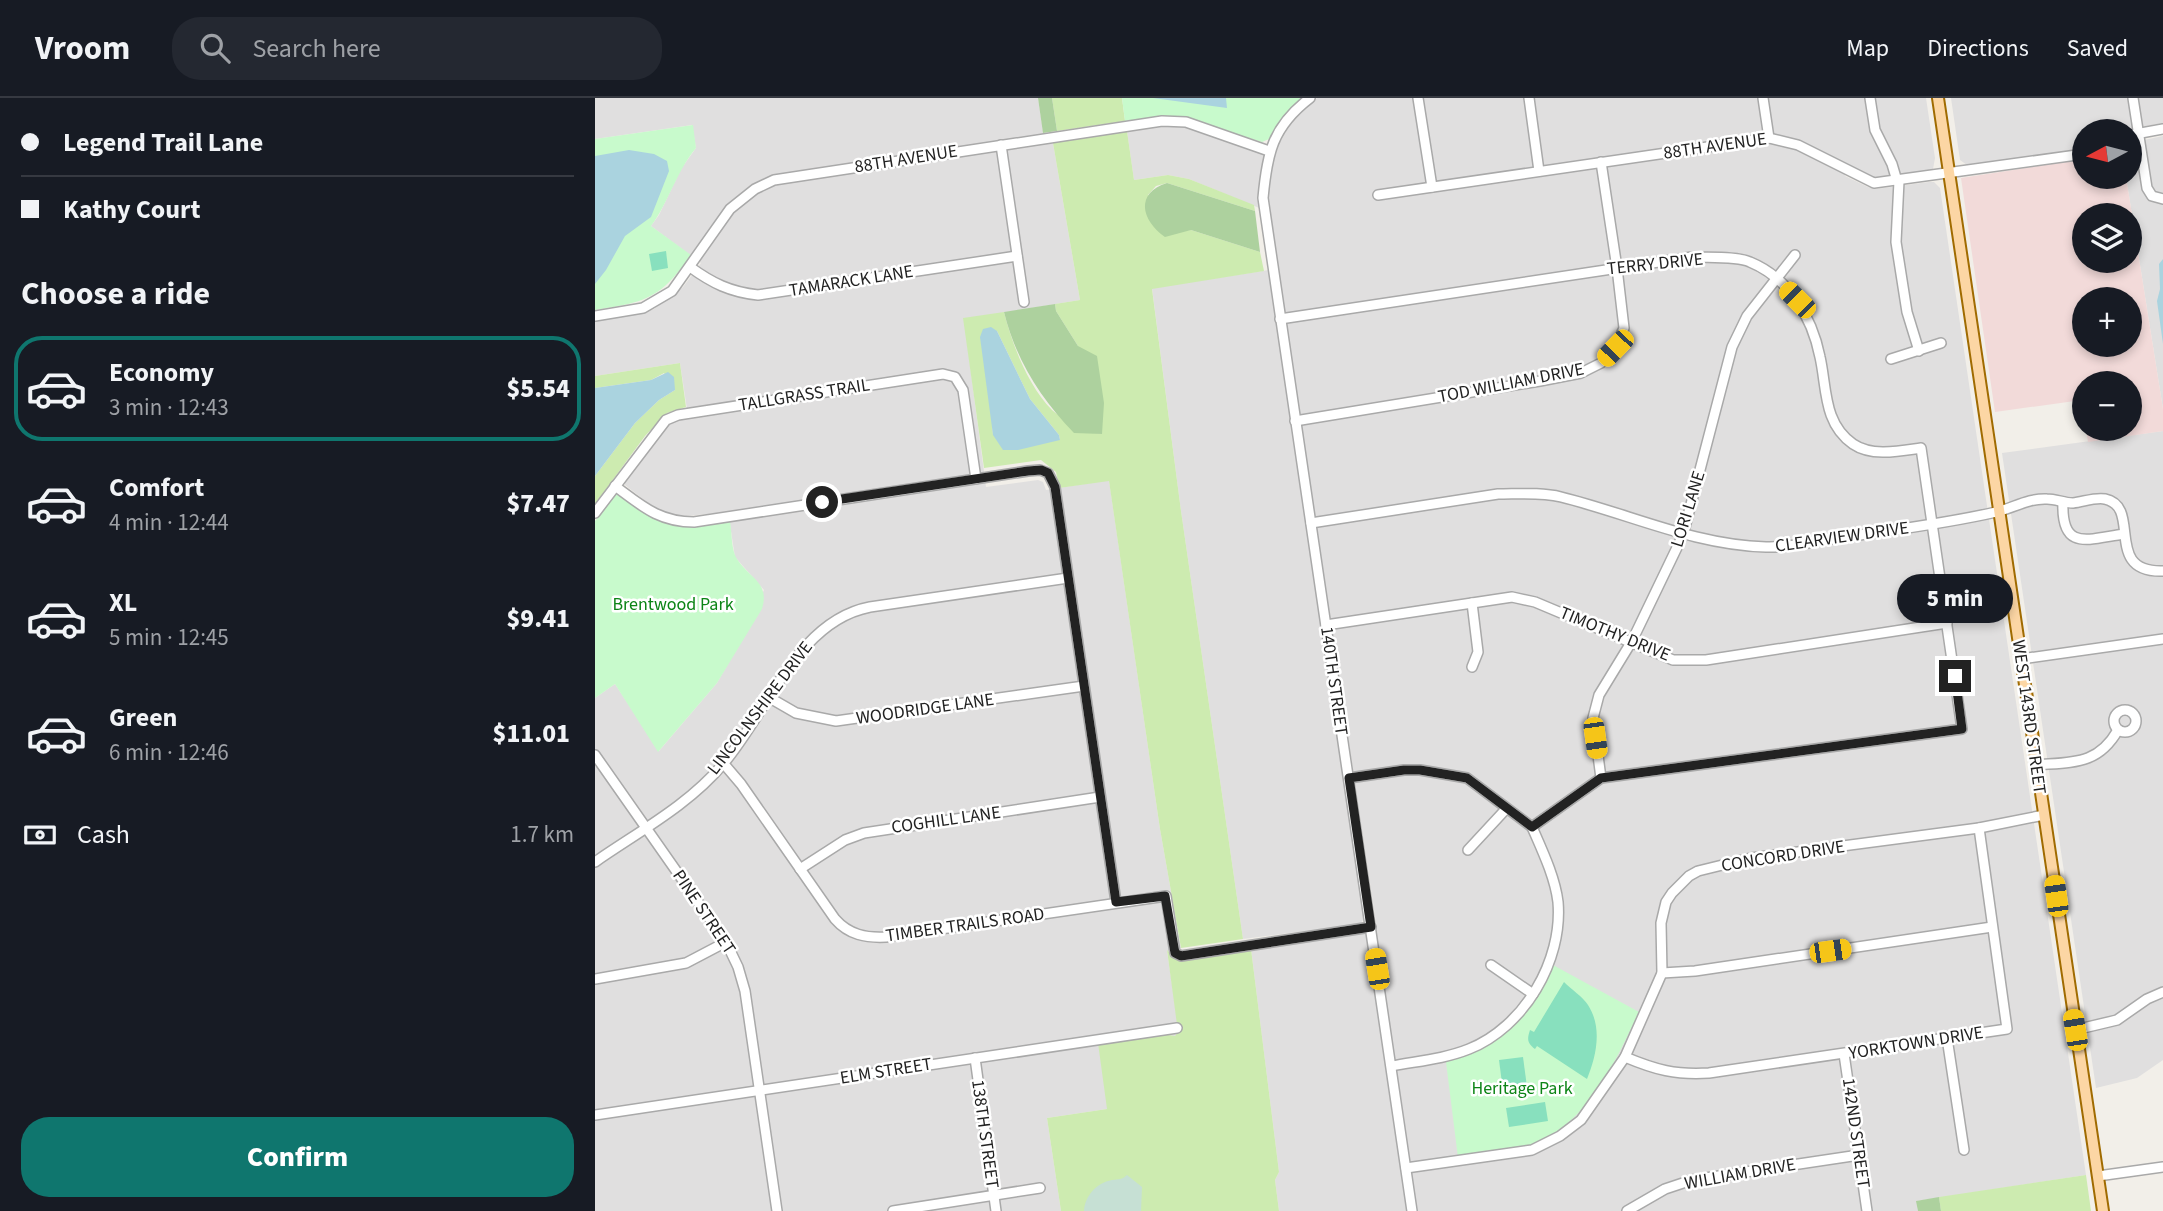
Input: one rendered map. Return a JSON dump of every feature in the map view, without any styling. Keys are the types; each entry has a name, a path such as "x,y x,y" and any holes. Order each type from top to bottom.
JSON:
{"main road":[{"name":"WEST 143RD STREET","path":"1937,98 2103,1211"}],"street":[{"path":"1269,151 1287,120 1310,98"},
{"path":"1418,98 1432,187"},
{"path":"1529,98 1539,171"},
{"path":"1763,98 1769,138"},
{"path":"1870,98 1875,130 1898,181 1896,242 1907,312 1919,351"},
{"path":"2133,98 2134,119"},
{"name":"88TH AVENUE","path":"595,316 643,308 672,291 730,209 748,193 784,178 1162,121 1186,122 1269,151"},
{"path":"2142,133 2163,129"},
{"name":"88TH AVENUE","path":"1378,195 1769,138 1798,145 1874,183 2072,156"},
{"path":"1001,145 1024,302"},
{"name":"140TH STREET","path":"1269,151 1263,198 1412,1211"},
{"name":"TOD WILLIAM DRIVE","path":"1296,421 1581,373 1601,363 1615,348 1624,328 1618,268 1601,162"},
{"path":"2142,167 2152,196 2163,199"},
{"name":"LORI LANE","path":"1601,778 1593,718 1599,695 1632,641 1683,536 1732,347 1747,316 1795,255"},
{"name":"TAMARACK LANE","path":"690,267 715,285 758,295 1017,256"},
{"name":"TERRY DRIVE","path":"1280,319 1692,257 1749,261 1776,278 1797,300 1810,320 1820,356 1830,415 1842,433 1855,445 1874,450 1895,452 1921,447 1932,525"},
{"path":"1891,359 1941,343"},
{"name":"TALLGRASS TRAIL","path":"595,513 666,420 678,415 943,374 955,377 963,390 976,479"},
{"path":"615,486 658,516 688,522 1028,471 1045,471 1055,487 1116,902"},
{"name":"CLEARVIEW DRIVE","path":"1311,523 1498,494 1526,494 1559,496 1683,536 1768,548 1932,525 1999,512 2046,499 2063,502 2101,499 2112,503 2120,512 2127,551 2134,563 2145,570 2163,571"},
{"path":"2063,502 2063,523 2068,533 2074,537 2085,539 2124,534"},
{"path":"1532,827 1601,778 1962,729 1932,525"},
{"name":"LINCOLNSHIRE DRIVE","path":"595,862 688,797 723,764 807,643 821,630 851,612 870,607 1068,578"},
{"name":"TIMOTHY DRIVE","path":"1325,625 1512,597 1535,602 1673,660 1706,660 1947,624"},
{"path":"1472,603 1478,652 1472,667"},
{"path":"2021,659 2163,639"},
{"name":"WOODRIDGE LANE","path":"770,698 796,713 845,721 1084,686"},
{"path":"2036,765 2075,761 2100,754 2109,746 2118,730"},
{"name":"PINE STREET","path":"595,755 726,942 738,967 745,991 777,1211"},
{"name":"TIMBER TRAILS ROAD","path":"723,764 741,784 839,924 852,933 873,938 1165,896 1175,953 1181,956 1371,927"},
{"path":"1349,778 1404,770 1467,778 1532,827 1547,863 1558,902 1556,933 1547,967 1533,994 1517,1015 1497,1033 1472,1048 1441,1059 1392,1066"},
{"name":"COGHILL LANE","path":"800,869 845,840 864,833 1100,797"},
{"path":"1468,850 1506,809"},
{"name":"CONCORD DRIVE","path":"1406,1168 1532,1150 1560,1136 1581,1120 1625,1057 1662,972 1661,923 1666,902 1679,885 1698,871 1751,858 1979,828 2044,815"},
{"name":"YORKTOWN DRIVE","path":"1625,1057 1659,1071 1684,1074 1844,1054 2007,1029 1979,828"},
{"path":"1662,972 1695,971 1992,927"},
{"path":"595,979 685,963 726,942"},
{"path":"1491,965 1533,994"},
{"path":"2075,1030 2117,1020 2147,999 2163,992"},
{"name":"ELM STREET","path":"595,1115 1177,1028"},
{"path":"1947,1038 1964,1150"},
{"name":"142ND STREET","path":"1844,1054 1867,1211"},
{"name":"138TH STREET","path":"975,1058 996,1211"},
{"name":"WILLIAM DRIVE","path":"1627,1211 1665,1189 1692,1180 1859,1155"},
{"path":"2098,1176 2163,1167"},
{"path":"893,1211 1040,1188"}],"shaded area":[{"path":"595,98 1038,98 1045,144 1053,143 1080,300 964,319 986,487 1038,480 1043,482 1046,490 1109,480 1160,829 1181,948 1167,951 1179,1031 1175,1036 1168,1036 1107,1109 1047,1118 1061,1211 595,1211 595,698 615,684 659,751 717,683 764,590 735,557 728,512 676,517 657,510 625,485 625,480 663,430 669,424 688,416 680,363 595,376 595,321 640,314 654,309 683,287 701,263 651,226 681,169 696,148 692,125 595,139"},
{"path":"1317,98 1926,98 1935,158 1933,169 1928,172 1873,178 1843,164 1845,176 1876,189 1929,182 1934,182 1940,188 2086,1175 1917,1201 1918,1211 1279,1211 1275,1180 1279,1172 1251,949 1377,929 1269,212 1189,179 1168,175 1134,180 1127,131 1167,125 1185,127 1272,156 1291,123"},
{"path":"1951,98 2163,98 2163,123 2142,127 2142,119 2072,119 2072,151 1967,165 1960,160"},
{"path":"2163,136 2163,409 2141,273 2142,203 2130,203 2128,189 2142,189 2142,140"},
{"path":"2072,161 2072,189 2128,189 2130,203 2072,203 2072,273 2141,273 2163,409 2163,431 2142,434 2142,371 2072,371 2072,401 1995,412 1961,178"},
{"path":"1269,270 1365,917 1360,924 1243,939 1181,511 1152,288"},
{"path":"2163,431 2163,1060 2137,1078 2096,1088 2002,453 2090,441 2142,441 2142,434"}],"green space":[{"path":"1038,98 1052,98 1057,131 1043,133"},
{"path":"1052,98 1122,98 1125,121 1057,131"},
{"path":"1122,98 1302,98 1284,116 1269,139 1262,142 1187,119 1159,117 1125,121"},
{"path":"693,125 696,148 651,226 691,255 670,281 651,296 640,301 595,310 595,139"},
{"path":"1127,131 1134,180 1168,175 1189,179 1254,205 1255,211 1167,183 1156,186 1148,195 1179,231 1191,230 1260,252 1264,271 1152,289 1243,939 1181,948 1160,829 1109,481 1059,488 1056,472 1041,460 984,468 963,318 1004,312 1022,364 1043,400 1061,417 1102,434 1078,346 1056,311 1055,304 1080,300 1053,143","holes":["997,331 1030,399 1059,435 1060,440 993,435 991,410"]},
{"path":"1167,183 1255,211 1260,252 1191,230 1165,237 1151,223 1145,207 1150,193"},
{"path":"666,251 668,268 652,271 649,254"},
{"path":"1055,304 1056,311 1078,346 1097,356 1104,403 1102,434 1074,433 1062,420 1040,392 1022,362 1009,330 1004,312"},
{"path":"680,363 686,407 667,413 645,436 595,504 595,476 635,423 659,400 675,390 664,373 651,380 595,388 595,376"},
{"name":"Brentwood Park","path":"616,495 621,495 661,521 672,524 695,526 730,521 735,555 757,581 763,593 762,609 717,683 658,752 615,684 595,698 595,521"},
{"path":"1251,949 1279,1172 1275,1180 1279,1211 1061,1211 1047,1118 1107,1109 1098,1043 1162,1034 1175,1036 1178,1032 1167,950 1177,960"},
{"name":"Heritage Park","path":"1553,965 1639,1012 1596,1091 1567,1124 1549,1137 1528,1146 1458,1158 1446,1062 1481,1049 1512,1027 1536,999"},
{"path":"1564,982 1586,1002 1593,1014 1597,1042 1587,1079 1537,1046 1535,1049 1528,1041 1530,1030 1534,1032"},
{"path":"1523,1057 1527,1087 1503,1091 1499,1060"},
{"path":"1545,1102 1548,1121 1509,1127 1506,1108"},
{"path":"1127,1175 1142,1187 1141,1211 1084,1211 1087,1200 1096,1187"},
{"path":"2086,1175 2091,1211 1941,1211 1939,1197"},
{"path":"1939,1197 1941,1211 1918,1211 1916,1201"}],"water":[{"path":"1153,98 1226,98 1227,108"},
{"path":"629,150 654,154 667,161 669,171 651,217 625,236 595,284 595,156"},
{"path":"2163,259 2163,344 2157,301 2160,289 2159,264"},
{"path":"991,327 997,331 1030,399 1059,435 1060,440 1018,450 1003,450 993,435 980,337 983,329"},
{"path":"668,372 674,377 675,390 659,400 635,423 595,476 595,388 651,380"}],"route":[{"path":"822,502 1028,471 1041,470 1048,473 1055,487 1116,902 1165,896 1175,953 1181,956 1371,927 1349,778 1404,770 1467,778 1532,827 1601,778 1962,729 1955,676"}]}
